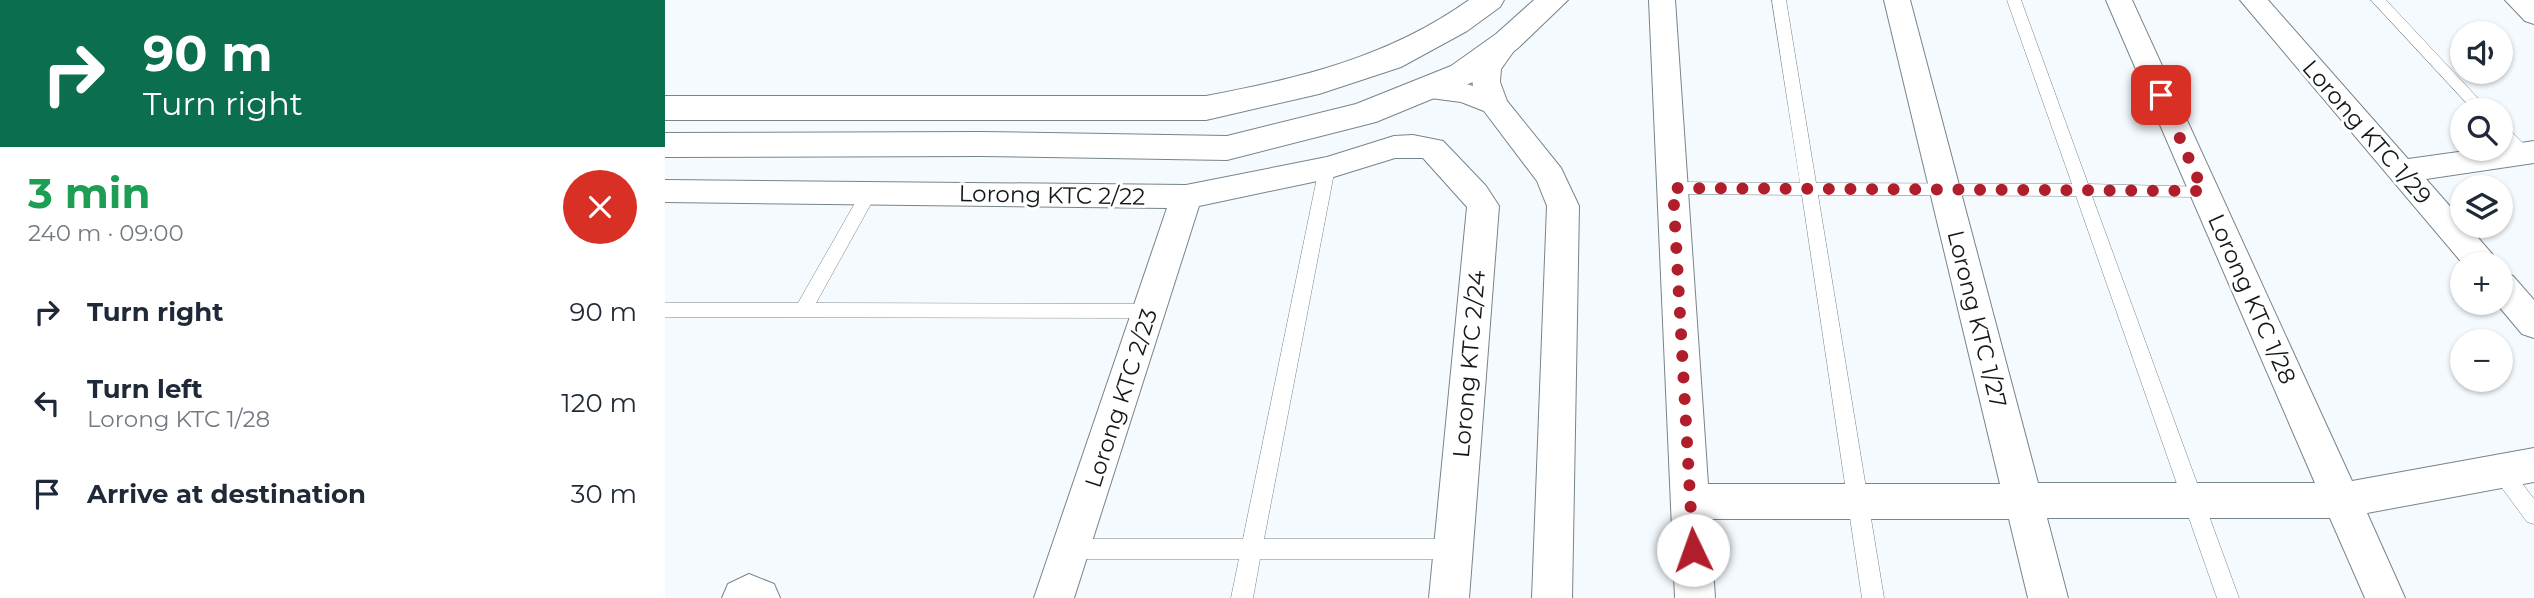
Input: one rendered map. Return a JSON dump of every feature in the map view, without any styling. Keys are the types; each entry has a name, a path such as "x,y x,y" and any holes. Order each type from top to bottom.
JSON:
{"street":[{"path":"665,108 1206,108 1275,95 1358,74 1419,47 1462,22 1489,0"},
{"path":"665,145 981,144 1227,148 1364,114 1462,74 1507,41 1553,0"},
{"path":"1662,0 1695,598"},
{"name":"Lorong KTC 1/27","path":"1897,0 2047,598"},
{"name":"Lorong KTC 1/28","path":"2119,0 2385,598"},
{"name":"Lorong KTC 1/29","path":"2253,0 2472,252"},
{"path":"2518,0 2534,15"},
{"path":"1507,41 1487,68 1486,82 1495,104 1550,176 1563,206 1552,598"},
{"path":"1425,89 1451,88 1471,93 1495,104"},
{"name":"Lorong KTC 2/22","path":"665,191 1186,197 1327,168 1394,147 1432,149"},
{"name":"Lorong KTC 2/24","path":"1432,149 1475,194 1482,206 1449,598"},
{"path":"2401,171 2529,153"},
{"name":"Lorong KTC 2/23","path":"1054,598 1186,197"},
{"path":"2513,299 2534,324"},
{"path":"1691,502 2341,500 2518,468"}],"lane":[{"path":"1779,0 1873,598"},
{"path":"2014,0 2228,598"},
{"path":"2378,0 2471,98"},
{"path":"2513,140 2529,153"},
{"path":"1242,598 1327,168"},
{"path":"1673,188 2203,191"},
{"path":"803,310 869,193"},
{"path":"665,310 1150,311"},
{"path":"2518,468 2534,515"},
{"path":"1071,549 1453,549"}],"route":[{"path":"1693,550 1673,188 2203,191 2161,95"}]}
